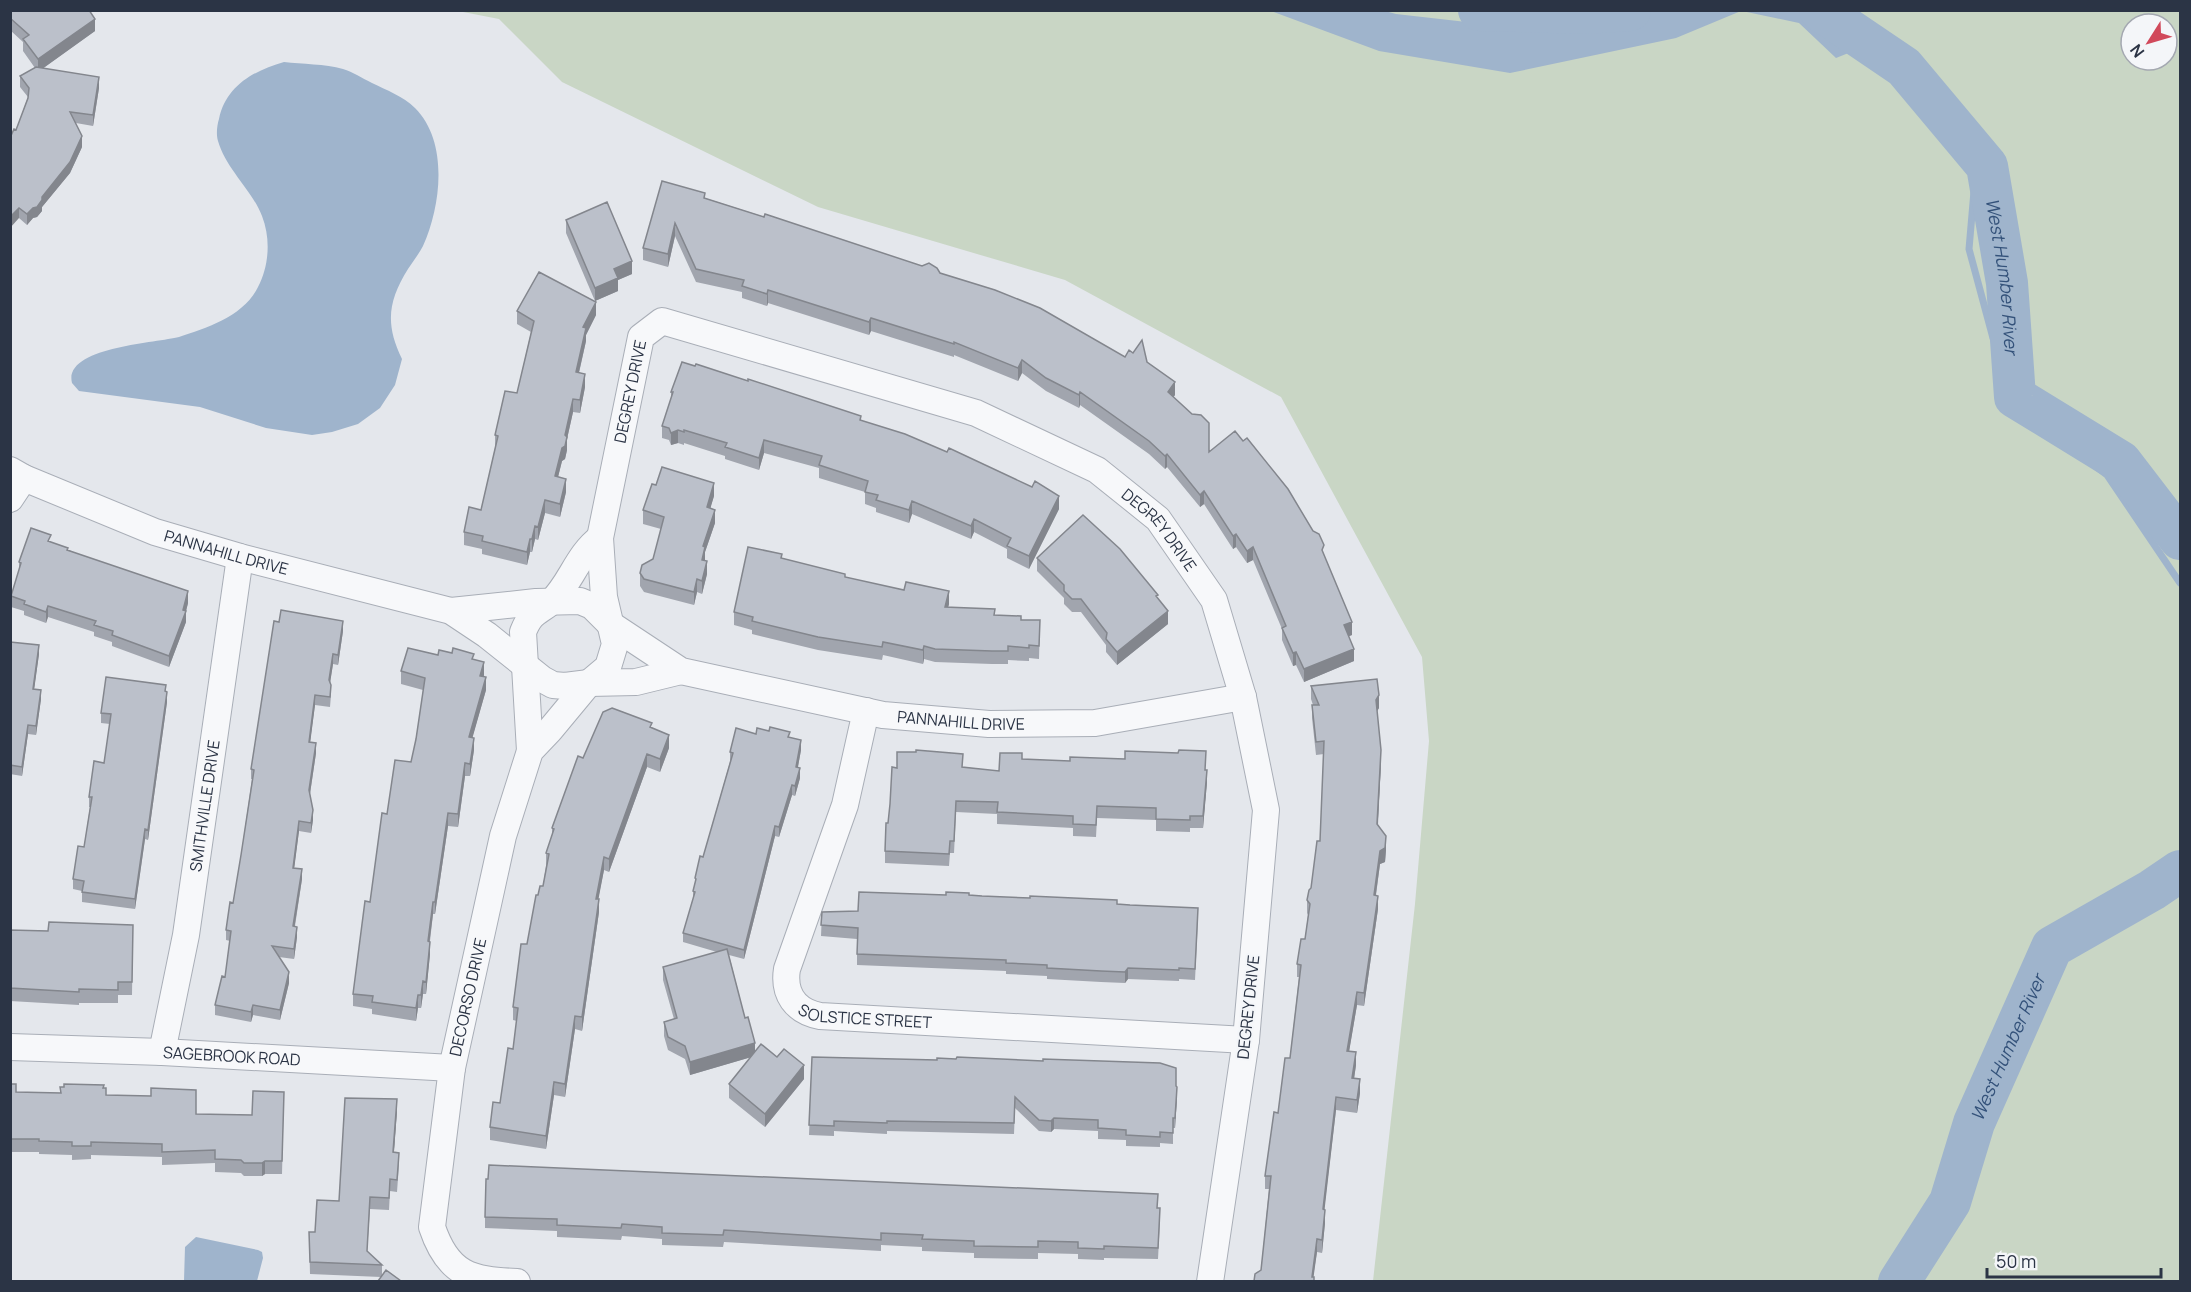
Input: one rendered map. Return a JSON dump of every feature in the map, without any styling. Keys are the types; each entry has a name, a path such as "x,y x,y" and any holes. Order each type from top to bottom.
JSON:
{"street":[{"name":"DEGREY DRIVE","path":"610,624 604,597 600,538 641,337 662,321 976,413 1097,470 1158,519 1214,600 1243,697 1266,810 1246,1040 1210,1281"},
{"name":"PANNAHILL DRIVE","path":"15,482 155,532 240,557 451,611 488,634 542,679 553,685 636,682 681,671"},
{"path":"530,751 523,632 529,619 551,601 583,554 600,538"},
{"name":"SMITHVILLE DRIVE","path":"162,1052 186,938 240,557"},
{"name":"PANNAHILL DRIVE","path":"451,611 551,601 580,601 592,606 610,624 681,671 883,715 989,724 1095,723 1243,697"},
{"path":"589,683 608,667 615,644 610,624"},
{"name":"DECORSO DRIVE","path":"517,1281 484,1280 466,1274 450,1262 438,1246 432,1227 452,1068 503,836 530,751 589,683"},
{"name":"SOLSTICE STREET","path":"866,711 845,805 787,969 787,991 800,1008 809,1014 820,1016 1246,1040"},
{"name":"SAGEBROOK ROAD","path":"10,1047 162,1052 452,1068"}],"green space":[{"path":"458,11 2180,11 2180,1281 1373,1281 1415,904 1429,741 1422,657 1281,397 1065,280 818,207 562,82 499,19"}],"water":[{"path":"1271,11 1385,11 1493,25 1546,11 1741,11 1676,38 1510,73 1379,51"},
{"path":"1742,11 1837,11 1856,28 1861,48 1836,58 1799,23"},
{"path":"284,62 321,65 354,73 405,100 415,108 426,122 433,138 439,175 434,212 423,246 396,292 391,313 393,335 402,359 395,385 380,408 358,424 312,435 266,428 200,407 79,391 72,383 73,371 82,361 114,349 179,337 201,329 234,313 252,297 265,270 268,252 267,234 258,206 222,151 217,139 217,127 223,107 234,89 252,75"},
{"path":"196,1237 262,1252 263,1258 257,1281 184,1281 185,1247"}],"building":[{"path":"10,10 89,10 95,19 38,59 23,39 29,35 10,18"},
{"path":"36,67 99,77 93,115 70,112 82,136 70,162 42,197 37,207 27,214 19,208 10,217 10,138 14,129 16,130 28,98 29,88 20,76"},
{"path":"662,181 705,193 704,198 764,217 765,214 922,266 929,263 940,273 995,290 1040,308 1125,357 1129,350 1133,353 1142,340 1147,362 1175,382 1168,392 1192,414 1201,415 1209,423 1209,452 1235,431 1243,441 1247,438 1288,489 1313,531 1319,534 1324,545 1322,550 1352,622 1344,625 1354,649 1304,669 1296,652 1293,653 1282,628 1286,626 1253,547 1247,551 1236,534 1233,536 1204,491 1200,495 1167,454 1165,456 1149,441 1080,392 1079,395 1046,378 1022,360 1018,368 954,342 954,344 871,318 869,322 768,290 767,294 742,286 744,280 696,269 675,223 668,254 643,248"},
{"path":"607,202 632,261 614,269 618,278 595,288 566,220"},
{"path":"539,272 596,302 583,327 586,328 576,372 585,374 580,400 573,399 565,435 567,437 565,446 562,448 555,476 566,479 560,504 545,500 538,527 535,526 527,552 482,541 483,536 464,532 469,507 481,510 498,436 495,435 505,391 517,393 534,321 517,311"},
{"path":"682,362 695,366 696,364 748,381 748,379 861,416 860,420 905,434 947,452 949,448 1032,487 1035,481 1059,496 1029,556 1007,546 1011,538 974,519 971,526 912,501 909,510 876,500 878,495 865,492 868,481 819,465 822,456 764,440 759,458 725,447 727,443 684,430 684,432 678,430 671,433 669,428 662,426"},
{"path":"662,467 714,483 707,507 715,510 703,546 705,547 702,560 707,561 702,581 697,579 694,592 644,579 640,573 642,565 653,559 664,517 643,510 652,484 656,485"},
{"path":"1083,515 1120,549 1158,595 1156,596 1168,611 1117,652 1106,639 1107,633 1081,599 1072,599 1064,591 1064,585 1037,558"},
{"path":"31,528 51,535 48,541 68,548 67,550 188,591 183,610 186,611 169,656 112,635 113,631 94,625 96,621 48,606 46,612 24,604 25,601 11,596 21,563 19,562"},
{"path":"748,547 782,554 781,558 845,574 845,577 904,590 906,582 949,591 945,607 995,609 994,615 1021,616 1021,620 1040,620 1039,646 1029,645 1029,648 1008,646 1008,651 992,651 935,649 924,646 923,650 883,642 882,647 818,637 752,621 753,617 734,612"},
{"path":"281,610 343,621 338,655 333,654 329,680 330,697 315,695 309,742 316,743 309,790 313,810 311,823 299,821 293,868 302,869 293,926 297,927 294,949 272,946 289,972 280,1010 253,1005 251,1012 215,1005 222,976 225,977 231,931 226,930 230,902 233,903 241,855 254,770 251,769 274,621 279,622"},
{"path":"10,642 39,645 33,689 41,690 36,726 28,725 22,767 10,765"},
{"path":"408,648 438,655 439,650 452,653 453,648 474,654 472,659 484,662 480,676 486,677 469,737 474,738 470,764 465,763 458,814 448,813 435,902 433,902 426,982 423,981 416,1008 372,1002 373,996 353,994 365,901 370,902 382,813 387,814 395,760 411,762 416,739 425,678 401,671"},
{"path":"106,677 166,685 165,691 167,692 148,830 145,829 135,899 82,892 84,881 73,879 78,846 84,847 92,797 89,797 94,761 104,763 111,714 101,713"},
{"path":"1377,679 1379,695 1376,700 1381,750 1377,824 1386,836 1385,848 1380,851 1374,895 1378,896 1364,993 1357,992 1347,1051 1356,1052 1352,1078 1360,1079 1357,1100 1336,1097 1323,1209 1325,1210 1322,1240 1317,1239 1312,1277 1314,1281 1254,1281 1255,1274 1261,1270 1271,1176 1265,1176 1274,1112 1278,1113 1285,1058 1290,1058 1301,965 1297,964 1301,939 1305,939 1310,904 1307,900 1311,888 1317,841 1320,841 1324,741 1316,742 1312,705 1319,705 1311,686"},
{"path":"612,708 652,723 650,727 669,735 660,759 647,754 609,859 604,857 596,899 599,899 582,1017 575,1016 565,1084 554,1082 546,1136 490,1127 493,1102 500,1103 508,1048 513,1049 518,1008 513,1007 521,944 527,944 536,895 538,895 540,886 543,886 549,854 546,853 554,829 552,828 578,756 583,758 603,712"},
{"path":"770,727 790,732 788,737 801,740 796,767 800,768 795,786 792,785 779,827 775,826 744,950 683,933 695,892 693,891 700,856 703,857 733,753 730,752 736,728 756,734 757,728 769,731"},
{"path":"916,750 963,754 962,767 999,771 1000,753 1022,753 1022,759 1070,761 1070,757 1125,759 1125,751 1178,753 1179,750 1206,751 1205,770 1207,770 1203,816 1190,816 1190,820 1156,819 1156,808 1097,806 1096,825 1073,824 1073,816 997,812 998,802 956,801 954,841 950,841 949,854 885,851 892,767 897,768 897,752 916,752"},
{"path":"859,892 946,895 946,892 969,893 969,895 982,896 1117,900 1117,904 1198,908 1195,969 1128,968 1125,972 1101,971 1047,968 1047,965 1006,963 1006,960 857,954 858,928 821,925 822,912 858,911"},
{"path":"49,922 133,925 132,982 118,982 118,990 79,989 79,992 10,988 10,930 48,931"},
{"path":"727,949 745,1018 748,1017 755,1043 690,1062 685,1046 668,1037 664,1022 677,1018 663,967"},
{"path":"761,1044 777,1057 784,1049 804,1065 765,1114 729,1084"},
{"path":"812,1057 937,1060 937,1058 956,1059 957,1057 1160,1063 1176,1068 1177,1087 1173,1133 1160,1132 1160,1137 1126,1135 1126,1130 1098,1128 1098,1120 1054,1118 1051,1121 1039,1120 1015,1097 1014,1123 834,1121 834,1126 809,1125"},
{"path":"10,1084 16,1084 16,1092 61,1093 60,1087 64,1087 64,1084 104,1085 106,1095 151,1096 151,1088 196,1090 196,1114 252,1115 253,1091 284,1092 282,1161 244,1163 241,1160 215,1159 215,1150 162,1152 162,1144 91,1142 91,1146 72,1146 72,1142 10,1139"},
{"path":"345,1098 397,1099 393,1152 399,1153 397,1180 390,1179 389,1198 370,1197 367,1251 382,1265 310,1262 309,1232 315,1232 317,1200 339,1201"},
{"path":"489,1165 1158,1194 1157,1208 1160,1208 1158,1248 1104,1246 1104,1249 1078,1248 1078,1242 1038,1241 1038,1247 974,1246 974,1241 922,1239 923,1235 881,1233 881,1240 724,1230 723,1235 662,1233 662,1227 622,1224 621,1228 557,1225 557,1219 485,1217 486,1179 488,1179"},
{"path":"386,1270 401,1281 378,1281"}],"waterway":[{"name":"West Humber River","path":"1479,10 1584,13 1630,10"},
{"name":"West Humber River","path":"1820,10 1904,67 1987,166 2007,283 2015,397 2121,462 2180,539"},
{"path":"1861,48 1956,140 1976,168 1969,249 1993,338 2031,418 2107,475 2180,583"},
{"name":"West Humber River","path":"1899,1282 1950,1202 1974,1123 2052,947 2152,890 2180,871"},
{"path":"1911,1282 1953,1227 1966,1129 1998,1031 2038,969 2107,914 2180,879"}]}
